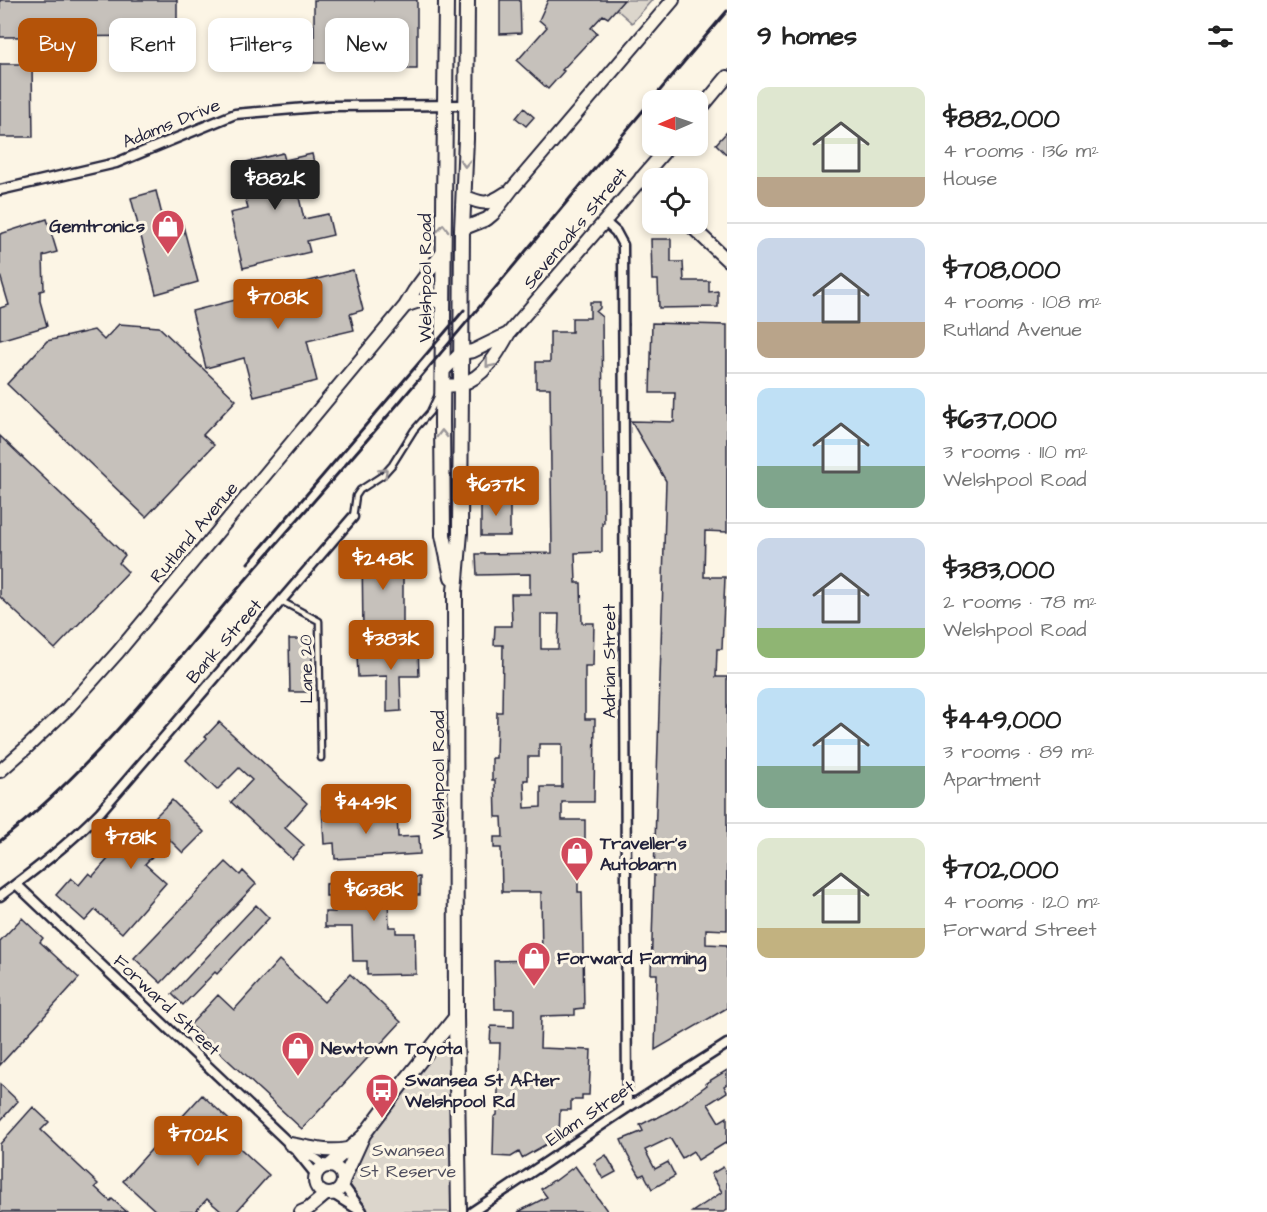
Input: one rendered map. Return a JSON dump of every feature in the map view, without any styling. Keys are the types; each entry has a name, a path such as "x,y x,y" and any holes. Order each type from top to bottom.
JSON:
{"main road":[{"name":"Welshpool Road","path":"446,0 442,386 443,535 455,591"},
{"name":"Welshpool Road","path":"459,1212 455,591 460,533 466,0"}],"street":[{"path":"462,229 487,219 493,214 673,0"},
{"path":"708,100 727,77"},
{"name":"Adams Drive","path":"0,190 116,163 235,114 329,106 466,105"},
{"name":"Sevenoaks Street","path":"460,385 476,378 498,353 509,333 660,156"},
{"path":"464,196 477,202 490,202 512,189"},
{"name":"Adrian Street","path":"605,222 616,232 623,245 627,1108"},
{"path":"700,234 727,260"},
{"name":"Rutland Avenue","path":"0,771 67,709 118,652 405,306 443,252"},
{"path":"405,306 426,299 443,304"},
{"name":"Sevenoaks Street","path":"443,371 461,353 473,351 509,333"},
{"path":"442,386 460,385"},
{"name":"Bank Street","path":"0,896 82,831 100,812 353,517"},
{"name":"Forward Street","path":"16,884 293,1146 316,1181"},
{"path":"301,1212 319,1170 363,1136 456,1016"},
{"name":"Ellam Street","path":"472,1212 727,1044"},
{"path":"301,1212 329,1194 339,1191 363,1136"},
{"path":"293,1146 338,1151 347,1149"},
{"name":"Forward Street","path":"293,1146 327,1166"},
{"path":"327,1166 338,1169 342,1174 343,1183 362,1212"},
{"path":"316,1181 320,1191 362,1212"}],"lane":[{"name":"Bank Street","path":"353,517 356,496 360,490 383,475 392,465 414,430 430,412 442,386"},
{"name":"Lane 20","path":"281,601 318,621 321,758"}],"green space":[{"path":"606,0 652,0 632,23"},
{"name":"Swansea St Reserve","path":"456,1016 459,1212 365,1212 343,1181 365,1134"}],"building":[{"path":"0,0 177,0 177,18 109,18 109,36 97,36 97,18 18,18 18,37 0,37"},
{"path":"314,0 417,0 417,69 409,69 409,18 325,18 325,63 314,63"},
{"path":"500,0 520,0 521,33 500,34"},
{"path":"548,0 624,0 608,18 603,15 591,28 597,33 562,70 564,71 548,89 517,61 547,27 539,20"},
{"path":"0,64 18,64 18,72 32,72 33,137 0,137"},
{"path":"524,108 534,117 526,126 516,118"},
{"path":"727,132 727,155 716,144"},
{"path":"283,153 285,160 312,154 317,175 295,180 304,219 328,214 333,235 307,241 310,252 243,268 230,213 248,209 238,164"},
{"name":"Gemtronics","path":"156,191 165,227 182,222 198,282 156,294 131,198"},
{"path":"47,219 57,252 43,256 44,290 40,291 40,301 47,326 0,340 0,308 9,305 0,275 0,234"},
{"path":"651,239 671,239 671,262 683,262 684,281 709,281 709,292 718,291 718,307 659,308 658,280 652,280"},
{"path":"353,270 363,310 350,314 354,330 307,341 317,381 254,397 244,358 206,368 192,311"},
{"path":"590,302 600,302 600,308 596,312 602,317 604,523 602,523 602,552 575,553 576,583 581,583 582,623 594,623 593,666 585,666 585,719 595,719 594,802 562,802 562,820 585,820 585,862 578,862 578,892 582,892 584,1008 575,1009 575,1015 541,1016 540,1048 591,1050 589,1095 582,1095 582,1100 571,1100 571,1110 560,1110 559,1137 522,1158 519,1152 511,1157 493,1156 500,1043 490,1043 491,1026 514,1027 514,1009 495,1009 494,961 542,960 541,892 502,892 501,848 494,848 494,837 503,837 502,817 496,817 495,780 492,780 492,758 496,758 497,712 502,712 503,645 494,645 495,626 512,626 511,594 530,594 530,574 477,575 476,554 552,553 550,388 536,388 536,362 550,362 550,332 572,332 572,318 590,318","holes":["541,614 559,614 558,649 541,649","539,744 562,744 562,787 541,787 541,807 525,808 524,780 528,780 528,757 539,757"]},
{"path":"652,323 727,325 727,532 705,531 704,577 725,577 722,649 717,649 716,677 727,677 727,930 706,929 706,944 727,945 727,1008 655,1050 657,974 651,974 666,481 631,421 674,422 675,393 650,393"},
{"path":"119,324 159,327 236,400 203,435 214,445 146,517 7,384 47,341 94,330 104,340"},
{"path":"0,436 125,555 119,563 128,572 55,649 0,597"},
{"path":"481,498 510,498 510,536 481,536"},
{"path":"403,549 403,632 363,632 362,550"},
{"path":"289,639 312,639 312,692 290,692"},
{"path":"418,646 419,676 400,676 401,711 387,712 387,676 358,677 357,654 402,653 402,647"},
{"path":"219,722 307,803 285,828 304,845 292,859 231,802 252,780 239,768 217,790 186,760"},
{"path":"172,800 204,832 183,853 169,839 145,864 166,883 122,933 95,910 85,921 56,895 71,878 79,885 89,873 93,876 108,859 105,856 119,841 121,842 142,821 146,826"},
{"path":"342,805 342,816 397,813 398,837 419,836 420,854 335,859 334,843 324,844 322,806"},
{"path":"226,862 240,875 243,871 256,884 161,983 134,958"},
{"path":"420,877 420,895 388,895 389,927 396,927 396,933 415,933 416,974 367,975 367,961 353,961 352,927 325,927 325,912 335,912 335,896 326,896 326,884 332,883 332,879"},
{"path":"256,905 269,918 217,974 215,972 183,1005 172,994"},
{"path":"22,918 43,938 40,942 79,978 0,1065 0,941"},
{"name":"Newtown Toyota","path":"279,960 324,1002 350,974 401,1022 302,1129 190,1025 218,995 234,1010"},
{"path":"727,1070 727,1084 724,1086 727,1092 708,1104 719,1122 727,1117 727,1142 698,1160 693,1151 682,1158 670,1138 645,1150 655,1169 668,1162 675,1176 652,1189 644,1174 640,1176 621,1140 643,1131 640,1125 677,1107 707,1085 706,1083"},
{"path":"0,1084 18,1101 0,1121"},
{"path":"202,1095 238,1128 229,1138 269,1175 236,1212 222,1212 207,1199 195,1212 157,1212 123,1181 168,1131 184,1146 197,1133 181,1118"},
{"path":"33,1107 49,1122 41,1130 98,1184 95,1187 127,1212 0,1212 0,1144"},
{"path":"606,1155 616,1172 603,1179 594,1163"},
{"path":"575,1166 608,1212 518,1212 547,1197 541,1189"},
{"path":"723,1167 727,1174 727,1210 724,1212 692,1212 722,1192 711,1174"}],"railway":[{"path":"0,841 70,780 133,712 403,398 727,11"},
{"path":"248,563 464,310"}],"place":[{"name":"Gemtronics","path":"168,255"},
{"name":"Traveller's Autobarn","path":"577,882"},
{"name":"Forward Farming","path":"534,987"},
{"name":"Newtown Toyota","path":"298,1077"},
{"name":"Swansea St After Welshpool Rd","path":"382,1119"}]}
